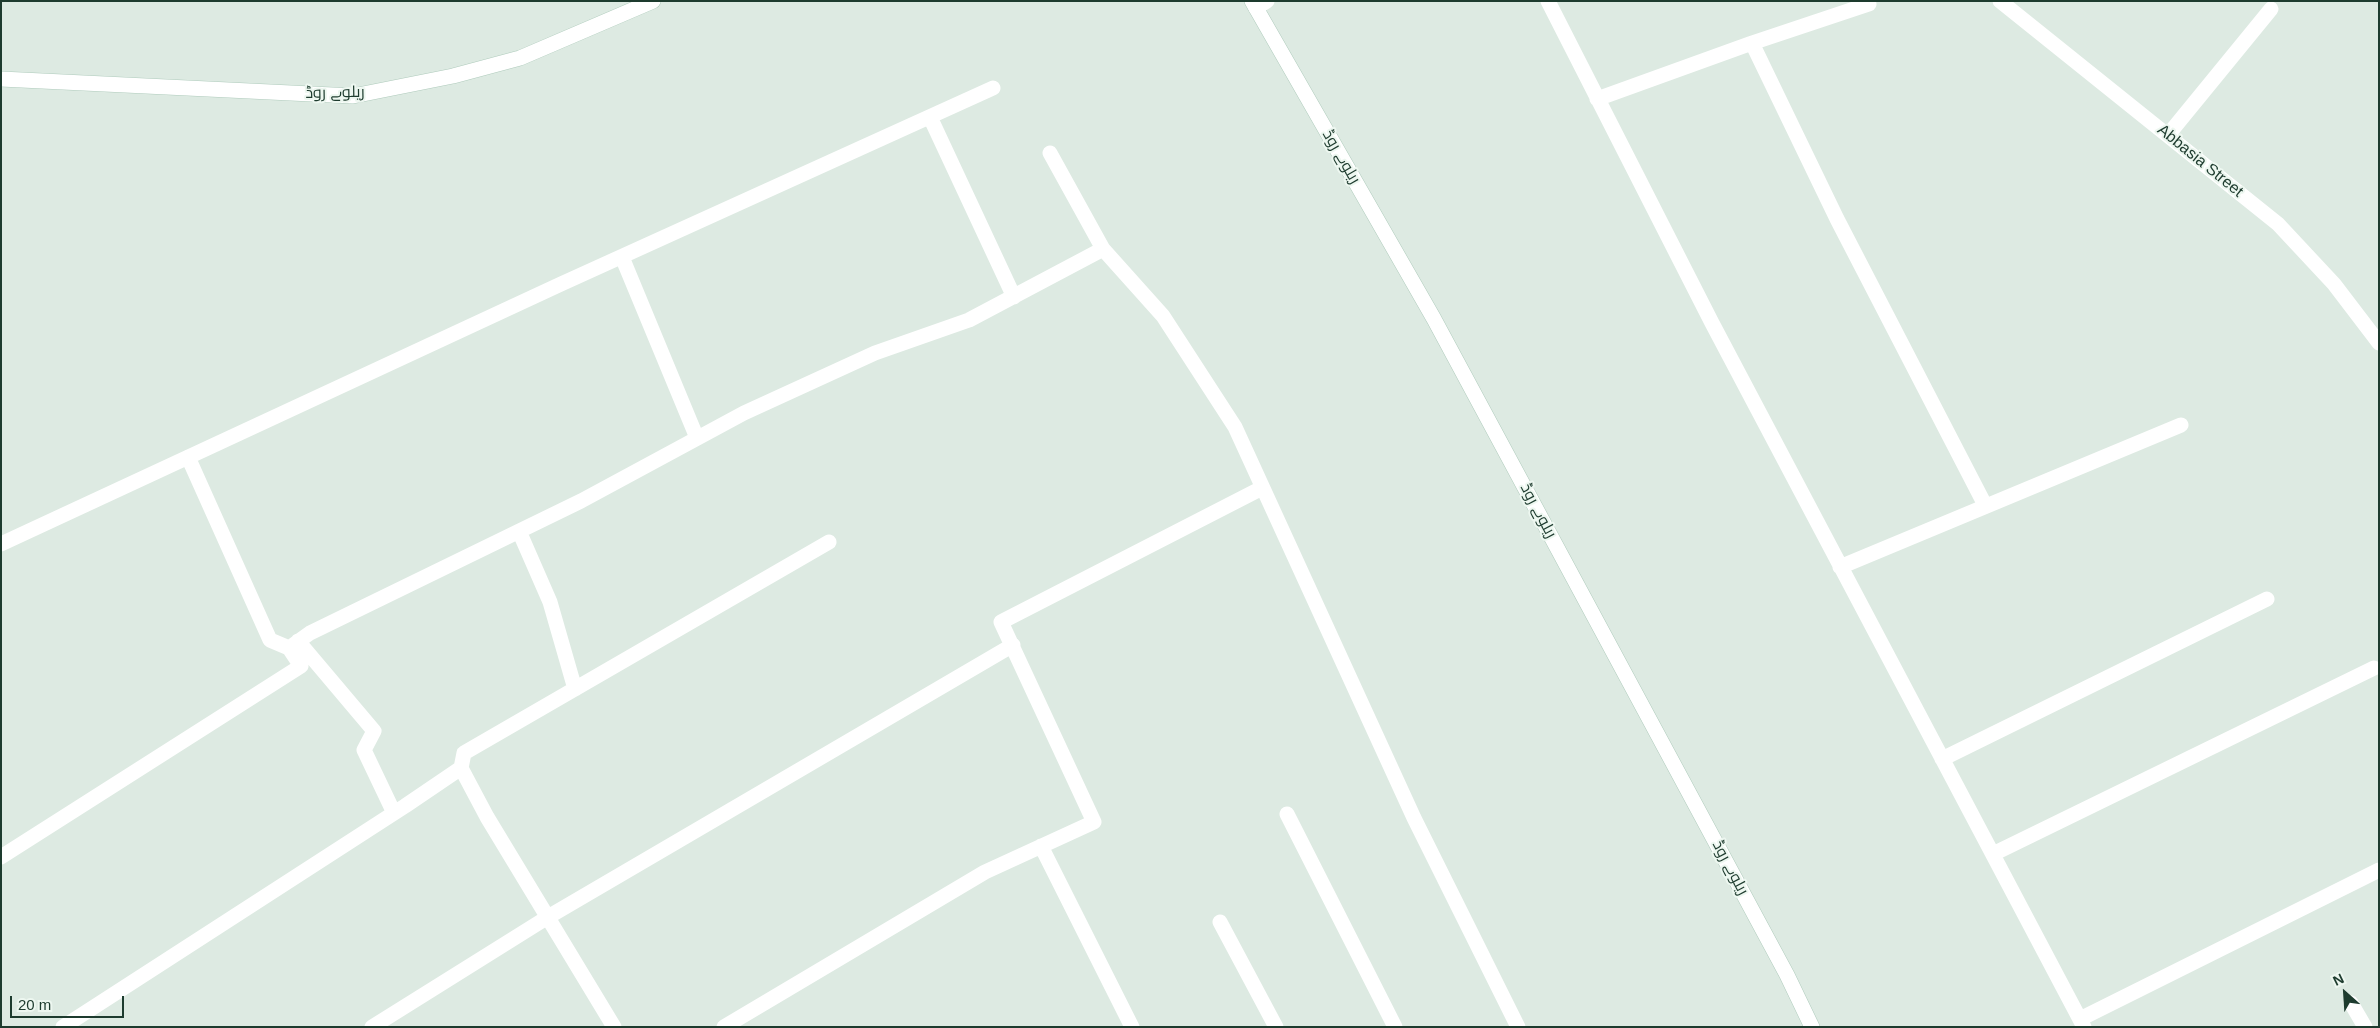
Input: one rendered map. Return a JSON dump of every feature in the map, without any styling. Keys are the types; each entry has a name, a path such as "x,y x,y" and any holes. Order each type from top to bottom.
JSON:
{"street":[{"name":"ریلوے روڈ","path":"1,79 353,96 453,76 520,58 653,1"},
{"path":"1548,1 1716,332 2082,1023 2379,870"},
{"name":"Abbasia Street","path":"2000,1 2278,224 2334,284 2379,343"},
{"name":"ریلوے روڈ","path":"1258,3 1434,319 1783,966 1812,1027"},
{"path":"1598,99 1752,43 1869,4"},
{"path":"2168,135 2271,10"},
{"path":"1752,43 1837,218 1985,505"},
{"path":"1,544 993,88"},
{"path":"930,117 1014,297"},
{"path":"1050,153 1104,249 1163,316 1235,427 1414,818 1518,1027"},
{"path":"294,644 318,629 581,501 744,413 875,353 969,320 1104,249"},
{"path":"622,257 697,438"},
{"path":"1840,567 2181,425"},
{"path":"188,457 270,640 294,644 374,731 364,750 394,813"},
{"path":"724,1027 986,872 1094,822 1001,622 1262,488"},
{"path":"519,531 550,602 575,689"},
{"path":"62,1027 394,813 460,768 464,753 829,542"},
{"path":"1942,759 2267,599"},
{"path":"1,857 301,666 294,644"},
{"path":"372,1027 548,917 1013,645"},
{"path":"1993,854 2374,668"},
{"path":"460,768 487,818 614,1027"},
{"path":"1287,814 1395,1027"},
{"path":"1041,846 1132,1027"},
{"path":"1220,922 1276,1027"},
{"path":"2351,1003 2365,1027"}]}
